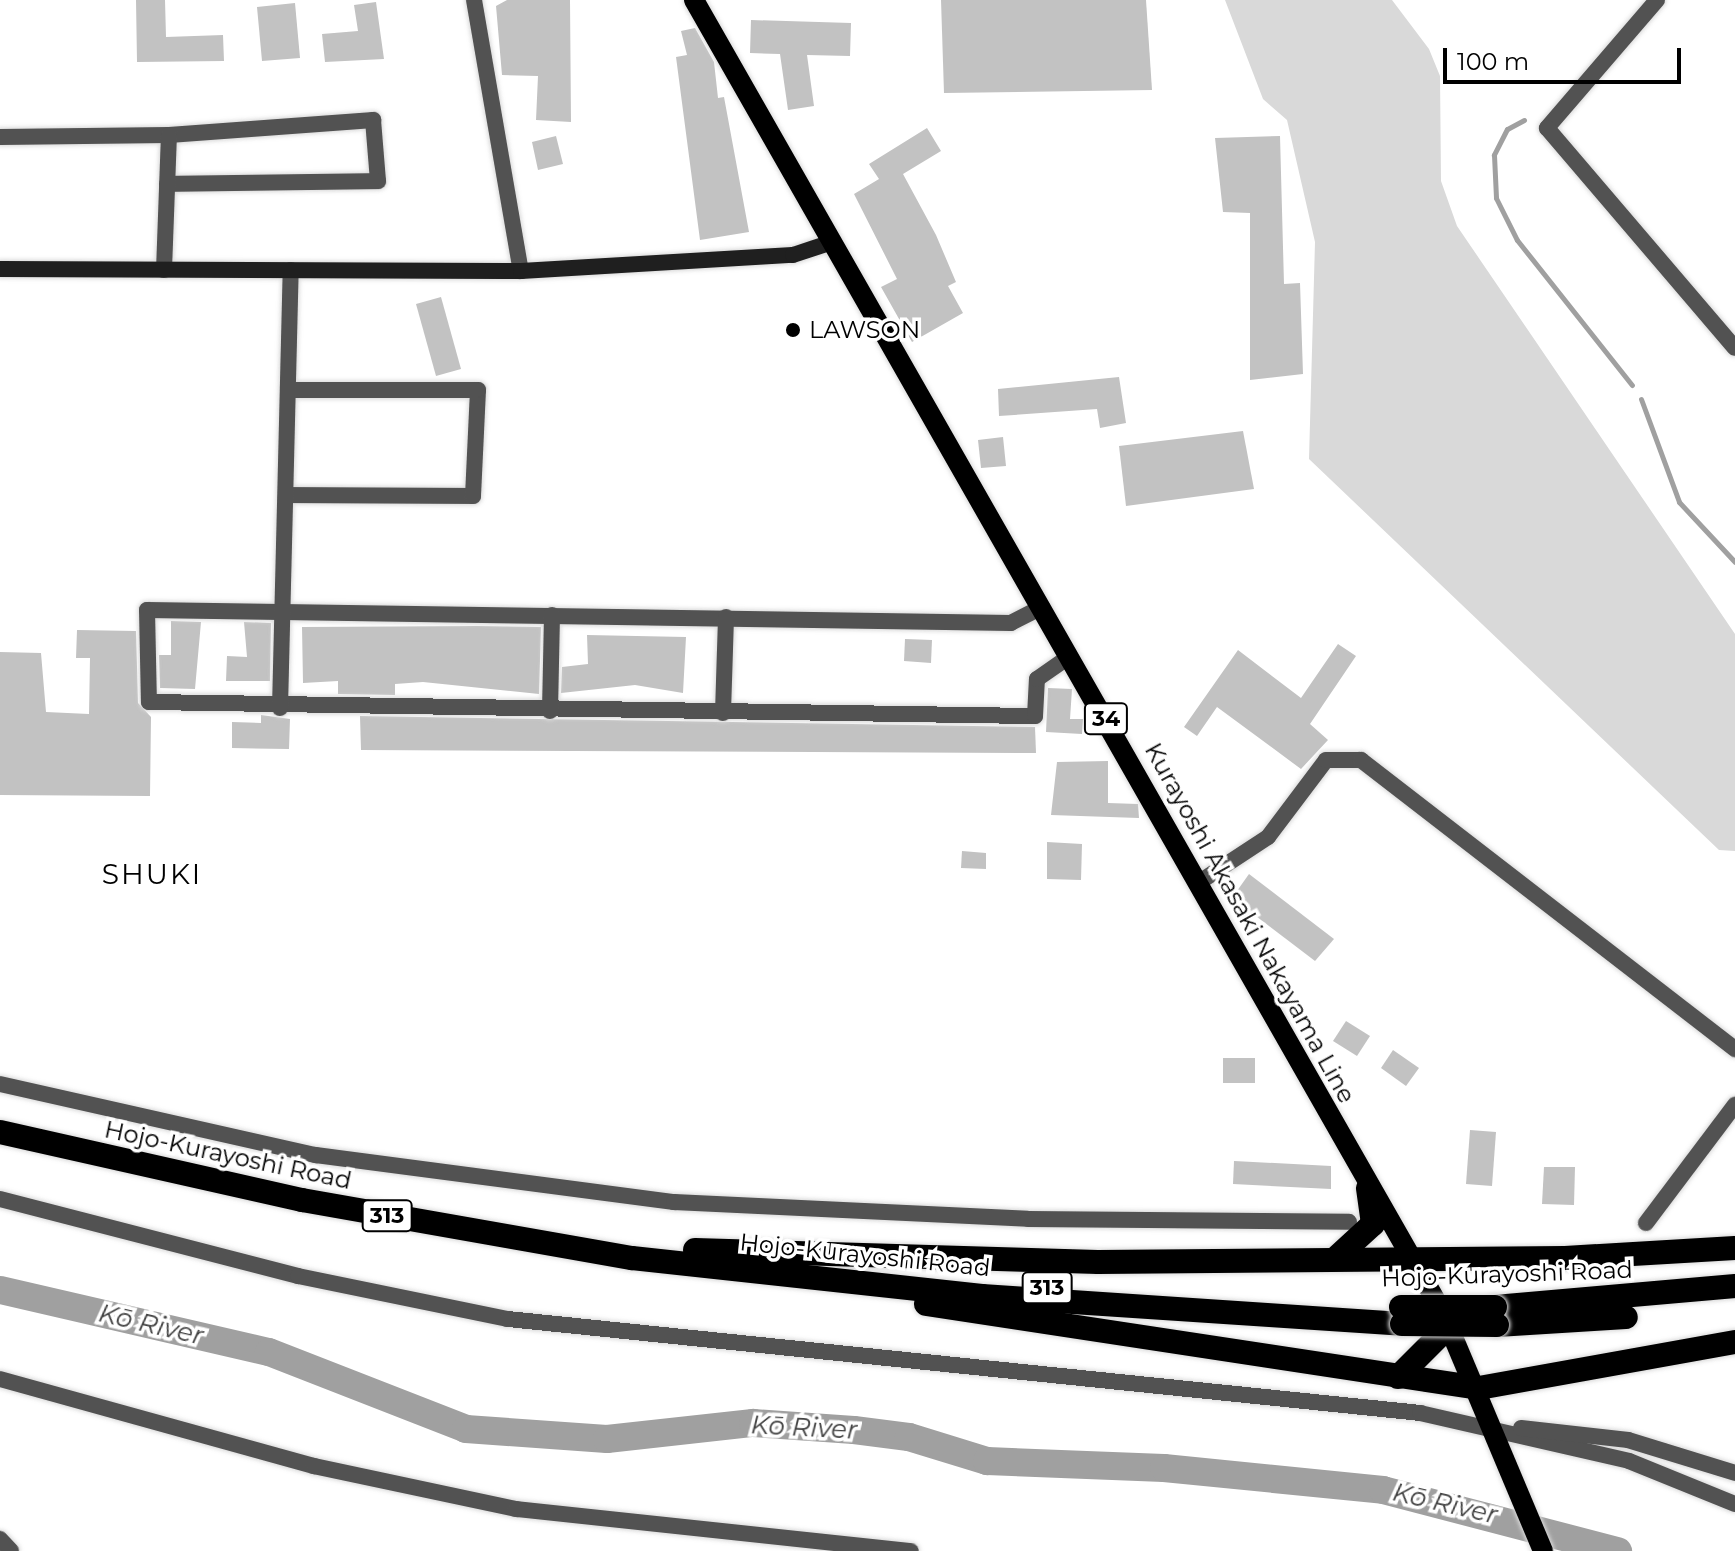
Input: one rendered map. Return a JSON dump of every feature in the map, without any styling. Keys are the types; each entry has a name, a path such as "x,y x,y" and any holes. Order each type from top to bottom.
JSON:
{"highway":[{"name":"Hojo-Kurayoshi Road","path":"0,1118 305,1186 695,1250 982,1283 1402,1315"},
{"name":"Hojo-Kurayoshi Road","path":"0,1132 469,1231 778,1275 1201,1314 1496,1316 1735,1302"},
{"path":"1337,1257 1373,1224 1368,1188"},
{"path":"695,1250 1098,1262 1735,1248"},
{"path":"778,1275 1007,1320 1479,1388 1735,1342"},
{"name":"Hojo-Kurayoshi Road","path":"1496,1316 1735,1286"},
{"path":"1398,1377 1439,1336 1443,1313"}],"main road":[{"name":"Kurayoshi Akasaki Nakayama Line","path":"694,0 1070,656 1368,1188 1443,1313 1479,1388 1543,1551"}],"street":[{"path":"466,0 474,0 521,271"},
{"path":"1657,0 1547,128 1735,348"},
{"path":"0,137 169,135 373,120 378,181 167,184"},
{"path":"164,270 169,135"},
{"path":"0,269 521,271 793,255 832,242"},
{"path":"280,708 291,270"},
{"path":"286,495 473,496 478,390 288,390"},
{"path":"1042,607 1011,623 147,610 149,702 280,708 1035,716 1037,679 1070,656"},
{"path":"550,711 552,615"},
{"path":"723,713 726,617"},
{"path":"1198,883 1268,837 1326,760 1361,760 1735,1049"},
{"path":"0,1084 316,1155 674,1202 1028,1219 1349,1222"},
{"path":"1646,1223 1735,1105"},
{"path":"0,1199 298,1276 508,1319 1420,1413 1499,1437 1629,1461 1735,1504"},
{"path":"0,1379 314,1466 516,1509 911,1551"},
{"path":"1499,1437 1566,1428 1735,1473"},
{"path":"0,1539 11,1551"}],"shaded area":[{"path":"1225,0 1392,0 1429,49 1440,76 1441,181 1457,226 1735,634 1735,851 1719,850 1309,459 1315,242 1287,120 1263,99"}],"building":[{"path":"136,0 165,0 166,37 223,35 224,61 137,62"},
{"path":"507,0 570,0 571,122 536,120 538,76 502,75 496,6"},
{"path":"941,0 1146,0 1152,90 944,93"},
{"path":"376,2 384,59 325,62 322,34 358,31 354,5"},
{"path":"295,3 300,58 262,61 257,7"},
{"path":"751,20 851,23 850,56 807,55 814,106 788,110 780,54 750,53"},
{"path":"695,28 714,62 718,98 724,97 749,232 700,240 676,57 687,55 681,31"},
{"path":"927,128 941,151 903,174 936,235 956,282 948,286 963,313 912,342 881,287 897,279 854,194 879,179 869,164"},
{"path":"556,136 563,164 538,170 532,142"},
{"path":"1280,136 1284,284 1300,283 1303,374 1250,380 1250,213 1223,212 1215,138"},
{"path":"441,297 461,369 436,376 416,304"},
{"path":"1119,377 1126,423 1100,428 1097,409 999,416 998,389"},
{"path":"1243,431 1254,489 1126,506 1119,446"},
{"path":"1003,437 1006,466 981,468 978,440"},
{"path":"171,621 201,622 195,689 160,688 159,655 171,655"},
{"path":"244,622 271,623 270,681 226,681 227,656 247,657"},
{"path":"302,627 541,627 539,694 423,682 395,684 395,695 338,694 338,681 303,683"},
{"path":"77,630 136,631 138,703 151,717 150,796 0,795 0,652 41,653 46,712 89,714 90,658 76,658"},
{"path":"587,635 686,637 683,693 635,685 561,693 562,667 588,664"},
{"path":"905,639 932,640 931,663 904,661"},
{"path":"1338,644 1356,656 1310,724 1328,740 1301,769 1217,707 1197,736 1184,727 1238,650 1301,698"},
{"path":"1048,688 1072,689 1070,719 1083,719 1082,734 1046,732"},
{"path":"261,715 290,719 289,749 232,748 232,722 261,723"},
{"path":"360,716 1035,727 1036,753 361,750"},
{"path":"1108,761 1108,803 1138,804 1139,818 1051,815 1057,762"},
{"path":"1047,842 1082,844 1081,880 1047,879"},
{"path":"962,851 986,853 986,869 961,868"},
{"path":"1249,874 1334,939 1315,961 1232,898"},
{"path":"1346,1021 1370,1036 1357,1056 1333,1041"},
{"path":"1393,1050 1419,1068 1406,1086 1381,1068"},
{"path":"1223,1058 1255,1058 1255,1083 1223,1083"},
{"path":"1470,1130 1496,1132 1492,1186 1466,1184"},
{"path":"1234,1161 1331,1166 1331,1189 1233,1184"},
{"path":"1544,1167 1575,1167 1574,1205 1542,1204"}],"waterway":[{"path":"1524,120 1507,129 1494,155 1496,198 1517,240 1632,385"},
{"path":"1641,399 1679,502 1735,562"},
{"name":"Kō River","path":"0,1290 269,1352 466,1429 607,1439 753,1423 854,1430 909,1437 987,1461 1164,1468 1383,1490 1618,1551"}],"place":[{"name":"LAWSON","path":"793,330"}],"district":[{"name":"SHUKI","path":"152,874"}]}
